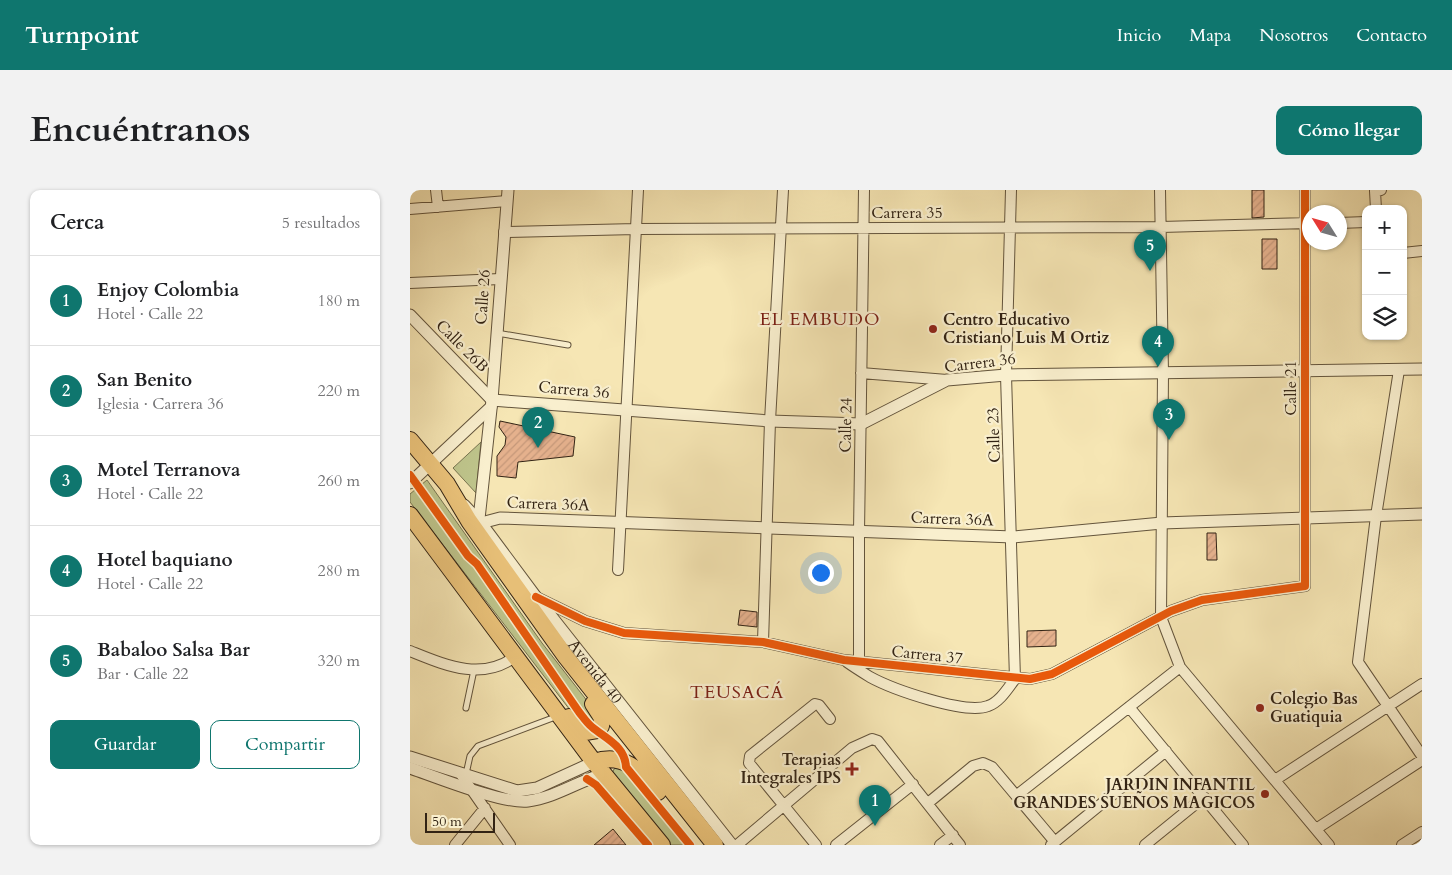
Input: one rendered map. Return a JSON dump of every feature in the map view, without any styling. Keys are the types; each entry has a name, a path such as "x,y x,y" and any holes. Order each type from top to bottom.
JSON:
{"highway":[{"name":"Avenida 40","path":"410,440 458,499 469,521 566,657 711,840"},
{"path":"410,515 598,768 662,845"},
{"path":"544,696 557,705 585,732 593,732 601,726 602,718 570,676 566,657"},
{"path":"598,768 610,758 631,764 642,773 683,823 711,840"}],"street":[{"path":"436,190 438,207"},
{"path":"618,570 638,190"},
{"path":"763,642 770,421 783,190"},
{"name":"Calle 24","path":"859,661 862,228 864,190"},
{"name":"Calle 23","path":"1011,190 1006,375 1013,538 1015,679"},
{"path":"1160,190 1163,373 1161,617 1180,667 1329,845"},
{"name":"Calle 21","path":"1305,190 1306,205"},
{"path":"1376,205 1378,190"},
{"path":"410,209 438,207 508,195"},
{"name":"Calle 26","path":"480,521 492,403 500,279 508,195"},
{"path":"1347,223 1362,222"},
{"name":"Carrera 35","path":"504,232 636,229 1161,227 1302,223"},
{"name":"Calle 21","path":"1305,586 1307,250"},
{"path":"1407,253 1422,251"},
{"path":"410,283 500,279"},
{"name":"Calle 26B","path":"410,315 492,403"},
{"name":"Carrera 36","path":"492,403 627,410 770,421 861,424 947,380 1006,375 1422,369"},
{"path":"1399,370 1376,516 1358,662 1422,756"},
{"path":"861,374 947,380"},
{"path":"410,483 492,403"},
{"name":"Avenida 40","path":"458,499 480,521 536,597 732,845"},
{"name":"Carrera 36A","path":"480,521 500,518 1013,538 1162,523 1422,514"},
{"name":"Carrera 37","path":"536,597 585,621 624,633 763,642 844,660 1015,679 1030,679 1052,674 1181,606 1202,600 1305,586"},
{"path":"410,652 449,666 474,670 500,666 516,656"},
{"path":"844,660 870,677 949,706 972,709 989,706 1000,697 1015,679"},
{"path":"1017,795 1180,667"},
{"path":"1275,780 1422,684"},
{"path":"816,845 749,763 750,756 815,704 819,705 830,719"},
{"path":"1129,707 1204,797 1240,844"},
{"path":"737,845 852,748 872,739 878,741 960,845"},
{"path":"928,803 973,766 983,763 992,767 1017,795 1053,843 1166,751"},
{"path":"410,757 507,789 528,791 598,768"},
{"path":"1316,829 1422,760"},
{"path":"410,768 506,799 527,801 540,798 598,768"},
{"path":"463,774 470,788 510,845"},
{"path":"836,845 913,784"},
{"path":"1145,845 1204,797"},
{"path":"455,845 485,808"},
{"path":"1402,845 1422,832"},
{"path":"940,845 952,835"}],"lane":[{"path":"496,333 568,345"},
{"path":"466,708 474,670"},
{"path":"463,774 470,756 478,746 559,716"}],"green space":[{"path":"481,442 476,493 453,468"},
{"path":"427,480 542,643 588,702 597,725 580,723 410,502 410,494"},
{"path":"618,767 623,769 664,819 692,845 666,845 611,776 614,769"}],"building":[{"path":"1252,190 1264,190 1264,217 1252,218"},
{"path":"1262,239 1277,239 1277,269 1262,269"},
{"path":"500,421 575,437 573,456 518,462 516,478 497,476 497,456 505,445 506,437 499,427"},
{"path":"1207,533 1216,533 1217,560 1207,560"},
{"path":"740,610 757,612 757,627 738,625"},
{"path":"1056,630 1056,646 1027,647 1027,631"},
{"path":"613,829 626,845 594,845"}],"cycle path":[{"path":"536,597 585,621 624,633 763,642 844,660 1030,679 1052,674 1171,611 1202,600 1305,586 1305,190"},
{"path":"410,475 468,556 477,564 579,712 590,725 618,748 625,760 626,767 690,845"},
{"path":"587,779 596,785 648,845"}],"place":[{"name":"Babaloo Salsa Bar","path":"1150,271"},
{"name":"Centro Educativo Cristiano Luis M Ortiz","path":"933,329"},
{"name":"Hotel baquiano","path":"1158,367"},
{"name":"Motel Terranova","path":"1169,440"},
{"name":"San Benito","path":"538,448"},
{"name":"Colegio Bas Guatiquia","path":"1260,708"},
{"name":"Terapias Integrales IPS","path":"852,769"},
{"name":"JARDIN INFANTIL GRANDES SUEÑOS MAGICOS","path":"1265,794"},
{"name":"Enjoy Colombia","path":"875,826"}],"district":[{"name":"EL EMBUDO","path":"820,319"},
{"name":"TEUSACÁ","path":"737,692"}]}
